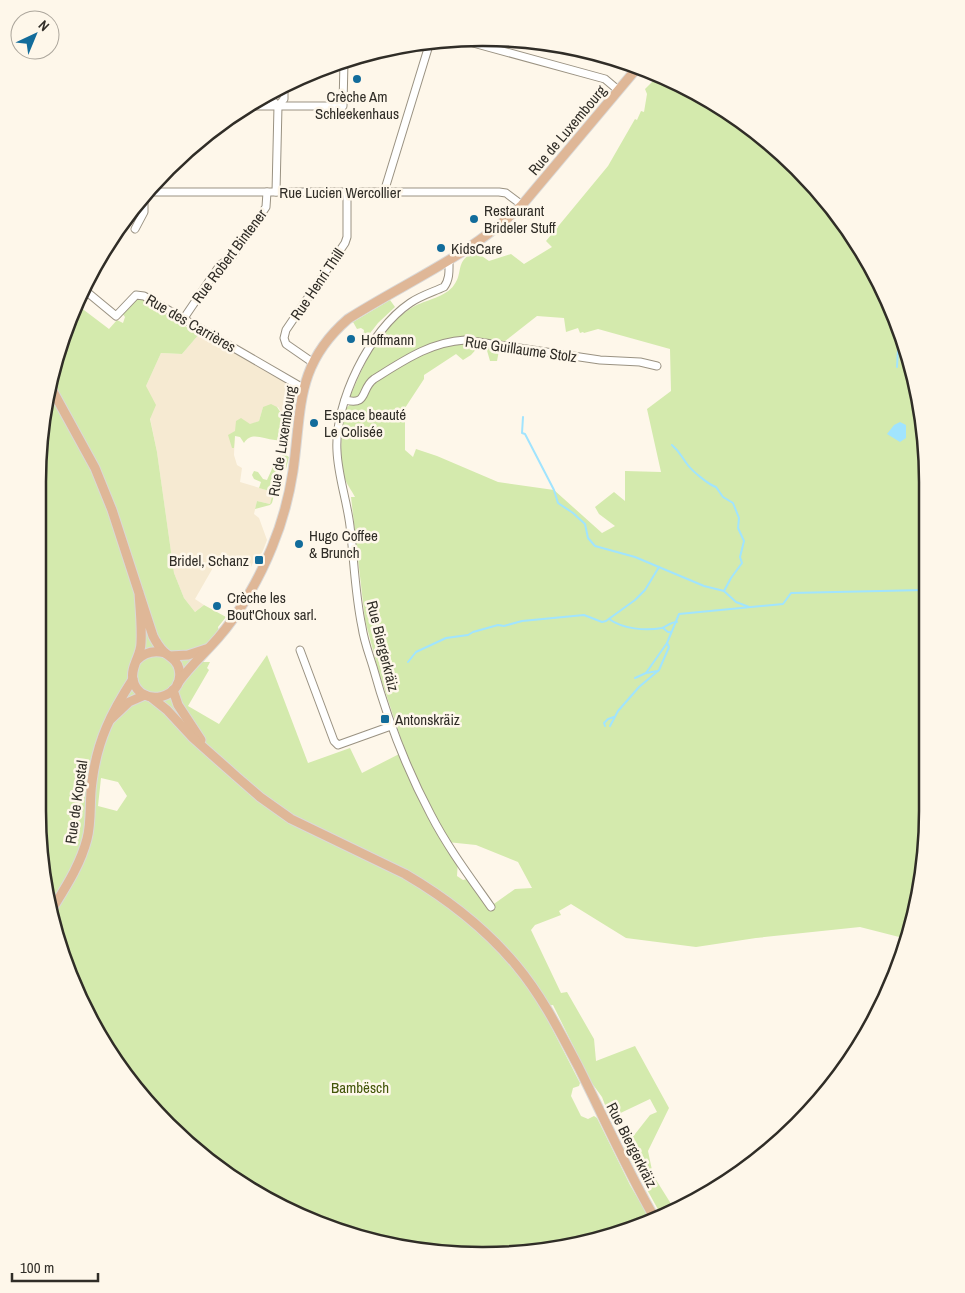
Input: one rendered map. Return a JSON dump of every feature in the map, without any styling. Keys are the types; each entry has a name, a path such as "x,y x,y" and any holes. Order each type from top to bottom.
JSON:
{"main road":[{"name":"Rue de Luxembourg","path":"175,687 206,649 218,639 233,618 266,562 278,533 293,473 303,388 312,362 334,331 348,320 492,233 522,205 633,73"},
{"path":"55,396 95,468 112,510 153,636 178,668 175,687 178,705 206,748"},
{"path":"139,592 141,645 132,673 135,686 167,710 193,738 206,748"},
{"path":"137,660 147,652 159,651 168,654 188,655 206,649"},
{"name":"Rue de Kopstal","path":"56,902 81,858 88,837 92,783 96,756 102,737 116,706 133,679"},
{"path":"148,696 163,697 175,687"},
{"name":"Rue de Kopstal","path":"109,720 129,702 148,696"},
{"name":"Rue Biergerkräiz","path":"206,748 254,792 292,819 405,874 438,895 475,924 515,964 557,1025 634,1182 652,1213"}],"street":[{"path":"485,46 605,79 618,90"},
{"path":"384,192 428,50"},
{"path":"262,106 343,106 346,68"},
{"path":"276,192 278,106 284,100 284,94"},
{"path":"272,100 278,106"},
{"name":"Rue Lucien Wercollier","path":"158,192 499,192 506,194 522,205"},
{"name":"Rue Robert Bintener","path":"184,318 220,265 232,257 266,207 268,192"},
{"name":"Rue Henri Thill","path":"312,362 286,344 284,338 286,330 345,243 347,237 347,192"},
{"path":"135,230 144,212 144,208"},
{"name":"Rue Biergerkräiz","path":"449,260 450,274 444,287 410,303 396,314 371,343 345,400 337,451 350,523 357,603 362,629 390,726 430,815 458,860 491,907"},
{"name":"Rue des Carrières","path":"89,294 116,316 131,299 140,294 303,388"},
{"name":"Rue Guillaume Stolz","path":"345,400 353,402 362,399 368,386 374,379 407,358 447,341 465,340 600,360 640,362 657,366"},
{"path":"300,650 334,741 338,745 390,726"}],"shaded area":[{"path":"200,333 253,362 294,388 291,402 290,427 278,407 263,407 259,421 235,431 234,455 237,465 242,468 240,482 273,492 270,504 257,501 254,514 259,518 267,540 262,553 256,556 251,567 222,552 195,599 204,605 195,612 184,598 174,573 146,386 161,353 182,354"}],"green space":[{"name":"Bambësch","path":"653,81 701,105 748,136 791,174 829,217 860,264 886,316 896,342 904,370 915,426 919,482 919,811 915,867 904,923 900,937 860,927 756,938 696,947 626,938 571,904 559,911 561,915 535,925 531,930 561,993 567,992 594,1039 596,1061 635,1046 669,1108 648,1151 653,1175 671,1204 658,1210 624,1148 650,1115 657,1112 650,1099 610,1118 602,1097 591,1082 553,1005 541,1007 580,1083 579,1086 573,1088 571,1096 581,1116 588,1119 594,1116 597,1118 630,1185 647,1215 595,1232 539,1243 511,1246 454,1246 426,1243 370,1232 316,1214 264,1188 217,1157 174,1119 136,1076 105,1029 79,977 69,951 61,923 50,867 46,811 46,482 50,426 61,370 69,342 82,309 109,329 117,320 123,323 125,317 122,313 137,297 143,297 170,315 185,322 186,327 192,326 200,330 200,333 182,354 161,353 146,386 156,405 150,419 157,452 174,573 184,598 195,612 204,605 226,617 218,627 220,635 194,669 202,662 210,662 207,668 209,670 188,706 219,724 267,655 308,763 350,748 362,773 405,751 379,673 365,620 351,497 355,497 345,479 342,462 341,444 345,409 353,402 350,397 374,346 382,335 401,315 413,307 446,293 454,285 462,263 469,255 476,252 489,261 511,254 524,264 552,247 546,241 608,166 635,119 637,120 641,111 644,112 647,94 645,89","holes":["537,316 564,318 566,332 578,328 580,333 598,329 670,349 671,391 647,409 661,472 625,471 625,501 614,492 595,507 599,514 615,526 602,533 554,490 498,482 437,456 416,449 413,457 405,450 405,408 424,379 424,375 456,354 463,360 471,355 480,345 486,347 490,361 497,361 500,345","101,778 118,782 127,796 117,811 98,806","447,842 476,845 518,862 532,888 515,889 491,906 467,879 463,880 457,876 458,860"]},
{"path":"390,300 395,307 378,323 367,337 363,336 364,330 361,328 357,329 353,322"},
{"path":"271,404 277,407 290,427 288,440 250,437 244,443 240,437 235,436 234,448 232,448 228,435 235,431 236,421 241,418 250,424 259,421 263,407"},
{"path":"284,454 289,457 286,469 281,468 272,503 270,505 255,509 257,501 270,504 273,492 259,488 261,482 254,479 252,475 254,471 267,480 276,460"}],"water":[{"path":"900,422 906,425 906,438 900,442 887,434 894,425"}],"waterway":[{"path":"897,367 898,349"},
{"path":"523,417 522,433 525,434 554,490 558,503 585,524 588,538 595,546 635,557 704,586 724,591 736,602 749,607"},
{"path":"672,445 693,470 705,481 716,487 723,497 733,503 739,518 738,528 744,541 740,557 742,563 724,591"},
{"path":"408,662 416,652 446,638 468,635 498,625 504,626 522,621 584,615 602,622 606,621 635,600 645,590 659,567"},
{"path":"635,678 646,673 667,643 679,614 783,604 791,593 919,590"},
{"path":"609,619 627,627 641,629 662,628 677,622"},
{"path":"663,628 671,632"},
{"path":"610,726 618,711 639,687 659,670 669,647 667,643"},
{"path":"646,673 658,671"},
{"path":"605,726 604,723 614,717"}],"place":[{"name":"Crèche Am Schleekenhaus","path":"357,79"},
{"name":"Restaurant Brideler Stuff","path":"474,219"},
{"name":"KidsCare","path":"441,248"},
{"name":"Hoffmann","path":"351,339"},
{"name":"Espace beauté Le Colisée","path":"314,423"},
{"name":"Hugo Coffee & Brunch","path":"299,544"},
{"name":"Bridel, Schanz","path":"259,560"},
{"name":"Crèche les Bout'Choux sarl.","path":"217,606"},
{"name":"Antonskräiz","path":"385,719"}]}
